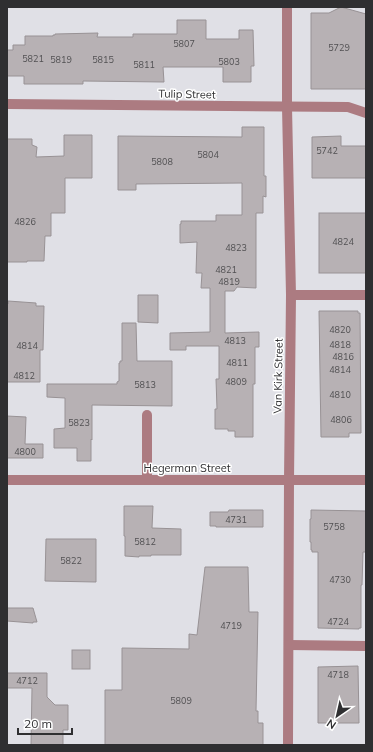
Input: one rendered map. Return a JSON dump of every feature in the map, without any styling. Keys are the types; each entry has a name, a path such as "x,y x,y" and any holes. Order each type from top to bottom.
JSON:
{"street":[{"name":"Van Kirk Street","path":"288,7 287,107 290,295 288,745"},
{"name":"Tulip Street","path":"7,104 348,107 366,113"},
{"path":"290,295 366,295"},
{"path":"147,415 147,480"},
{"name":"Hegerman Street","path":"7,480 366,480"},
{"path":"289,645 366,646"}],"building":[{"path":"341,7 366,14 366,89 311,89 311,13 329,13"},
{"path":"177,20 206,20 206,39 239,39 239,30 253,30 254,66 251,66 251,82 223,82 223,67 163,67 164,82 83,81 83,84 24,84 24,76 7,76 7,50 13,50 13,45 25,45 25,36 98,33 97,37 133,37 133,34 177,34"},
{"path":"242,127 264,127 264,176 266,176 266,197 263,196 263,213 256,213 256,288 237,287 234,291 225,291 225,333 259,332 259,347 255,347 253,437 235,437 235,431 228,431 228,429 215,429 215,409 217,409 216,379 219,379 219,346 186,346 186,350 170,350 170,333 210,332 210,288 201,288 202,273 196,273 197,242 180,243 181,221 216,221 216,215 242,215 242,183 136,184 136,190 118,190 118,136 242,137"},
{"path":"64,135 92,135 92,178 65,178 65,213 51,213 51,236 45,236 44,261 7,262 7,139 32,139 32,145 37,147 36,157 64,156"},
{"path":"341,136 341,146 366,146 366,178 312,178 312,137"},
{"path":"319,213 366,213 366,273 319,273"},
{"path":"138,295 158,295 158,323 138,322"},
{"path":"8,301 36,303 36,306 44,306 43,350 40,350 40,382 7,382"},
{"path":"319,311 358,311 358,313 360,313 361,433 349,433 349,437 321,437"},
{"path":"122,323 136,323 137,361 172,361 172,406 92,405 91,461 77,461 77,448 54,448 54,429 65,428 65,398 47,397 47,384 117,384 119,381 119,363 122,361"},
{"path":"7,416 26,417 25,444 43,444 43,458 7,458"},
{"path":"124,506 153,506 152,528 181,529 181,555 151,555 139,557 125,556"},
{"path":"229,510 263,510 263,527 210,526 210,512 228,512"},
{"path":"311,510 366,511 366,552 363,552 361,628 359,629 318,628 318,552 312,552 311,550"},
{"path":"46,539 96,539 96,582 45,581"},
{"path":"205,567 248,567 249,612 258,612 256,711 258,711 258,723 263,723 263,745 105,745 105,690 122,690 122,648 189,649 189,634 197,635"},
{"path":"7,608 33,608 37,622 7,621"},
{"path":"72,650 90,650 90,669 72,669"},
{"path":"358,666 359,723 318,723 318,667"},
{"path":"7,673 47,673 47,697 55,705 68,705 68,730 63,730 63,745 31,745 32,688 7,688"}]}
